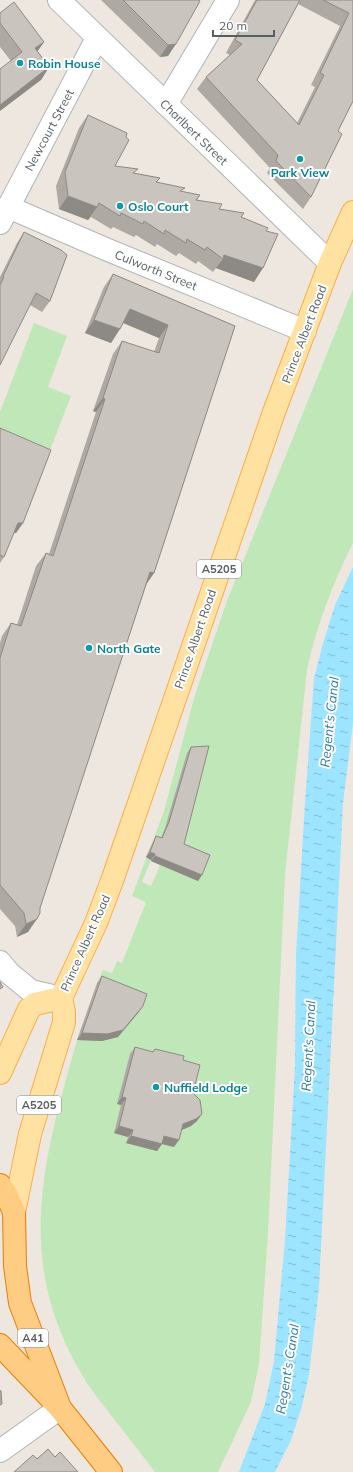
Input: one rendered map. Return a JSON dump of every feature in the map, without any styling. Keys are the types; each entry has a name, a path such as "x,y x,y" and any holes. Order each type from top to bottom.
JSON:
{"highway":[{"name":"A41","path":"0,1185 14,1212 15,1266 20,1303 60,1408"},
{"path":"0,1285 8,1277 15,1266"},
{"name":"A41","path":"0,1345 60,1408 111,1472"}],"main road":[{"name":"Prince Albert Road","path":"14,1212 30,1134 64,1022 64,1012 61,998 96,923 113,878 266,434 330,262 353,212"},
{"name":"Prince Albert Road","path":"0,1073 29,1009 35,1004 61,998"}],"street":[{"name":"Charlbert Street","path":"59,0 330,262"},
{"path":"166,104 228,0"},
{"name":"Newcourt Street","path":"4,215 97,38"},
{"name":"Culworth Street","path":"4,215 108,250 305,331"},
{"path":"0,962 9,974 31,992 61,998"},
{"path":"0,1451 60,1408"}],"green space":[{"path":"353,289 353,543 326,604 307,669 285,875 268,1234 259,1364 251,1402 218,1472 155,1472 89,1386 62,1335 48,1293 42,1252 41,1211 46,1170 54,1128 77,1040 102,1041 97,983 103,970 112,973 117,961 122,963 146,902 132,896 164,811 195,695 227,601","holes":["151,860 198,880 160,865 151,886 142,882","121,1105 180,1125 159,1143 127,1143 128,1137 114,1133"]},
{"path":"34,323 67,336 48,387 71,396 50,450 0,431 0,412"}],"water":[{"name":"Regent's Canal","path":"353,567 353,723 343,803 319,1288 309,1375 302,1406 291,1440 275,1472 239,1472 265,1404 274,1361 285,1240 295,1067 296,955 314,679 335,605"}],"building":[{"path":"123,0 200,1 176,44 168,45"},
{"path":"257,0 300,0 257,80 299,125 324,75 320,73 349,13 323,0 353,0 353,101 338,131 342,134 311,197 276,161 278,155 206,77 242,44 235,40"},
{"path":"14,2 44,42 35,48 49,67 0,105 0,69 22,52 0,23 0,13"},
{"name":"Oslo Court","path":"88,115 127,133 126,137 129,140 115,166 138,169 133,173 160,178 156,182 185,188 180,191 200,195 196,200 222,204 219,209 244,213 241,217 268,228 266,231 278,234 263,268 224,255 223,259 207,247 205,250 187,239 186,243 165,230 164,234 144,221 143,224 121,213 120,216 99,203 97,207 68,196 65,172"},
{"path":"24,232 61,250 67,255 50,301 36,293 0,365 0,285"},
{"name":"North Gate","path":"113,274 235,326 154,573 150,572 40,908 40,913 37,919 26,924 24,913 0,885 0,658 11,623 21,626 46,553 53,556 105,399 103,398 122,341 159,353 168,325 130,309 120,329 94,320"},
{"path":"0,428 51,450 23,523 18,523 4,557 0,555"},
{"path":"209,746 184,844 210,855 202,875 155,856 155,854 150,852 156,836 162,838 169,822 191,747"},
{"path":"102,976 147,994 143,1006 123,1030 107,1034 82,1033"},
{"path":"0,982 3,987 0,989"},
{"name":"Nuffield Lodge","path":"135,1047 153,1052 155,1049 184,1056 183,1060 200,1065 193,1093 200,1100 202,1114 196,1119 183,1124 179,1140 164,1136 162,1144 131,1136 133,1130 119,1126 126,1098 122,1097"},
{"path":"0,1390 2,1404 0,1405"},
{"path":"48,1449 55,1457 60,1452 78,1472 14,1472 33,1455 37,1459"}],"place":[{"name":"Robin House","path":"20,63"},
{"name":"Park View","path":"300,159"},
{"name":"Oslo Court","path":"120,206"},
{"name":"North Gate","path":"89,648"},
{"name":"Nuffield Lodge","path":"156,1087"}]}
